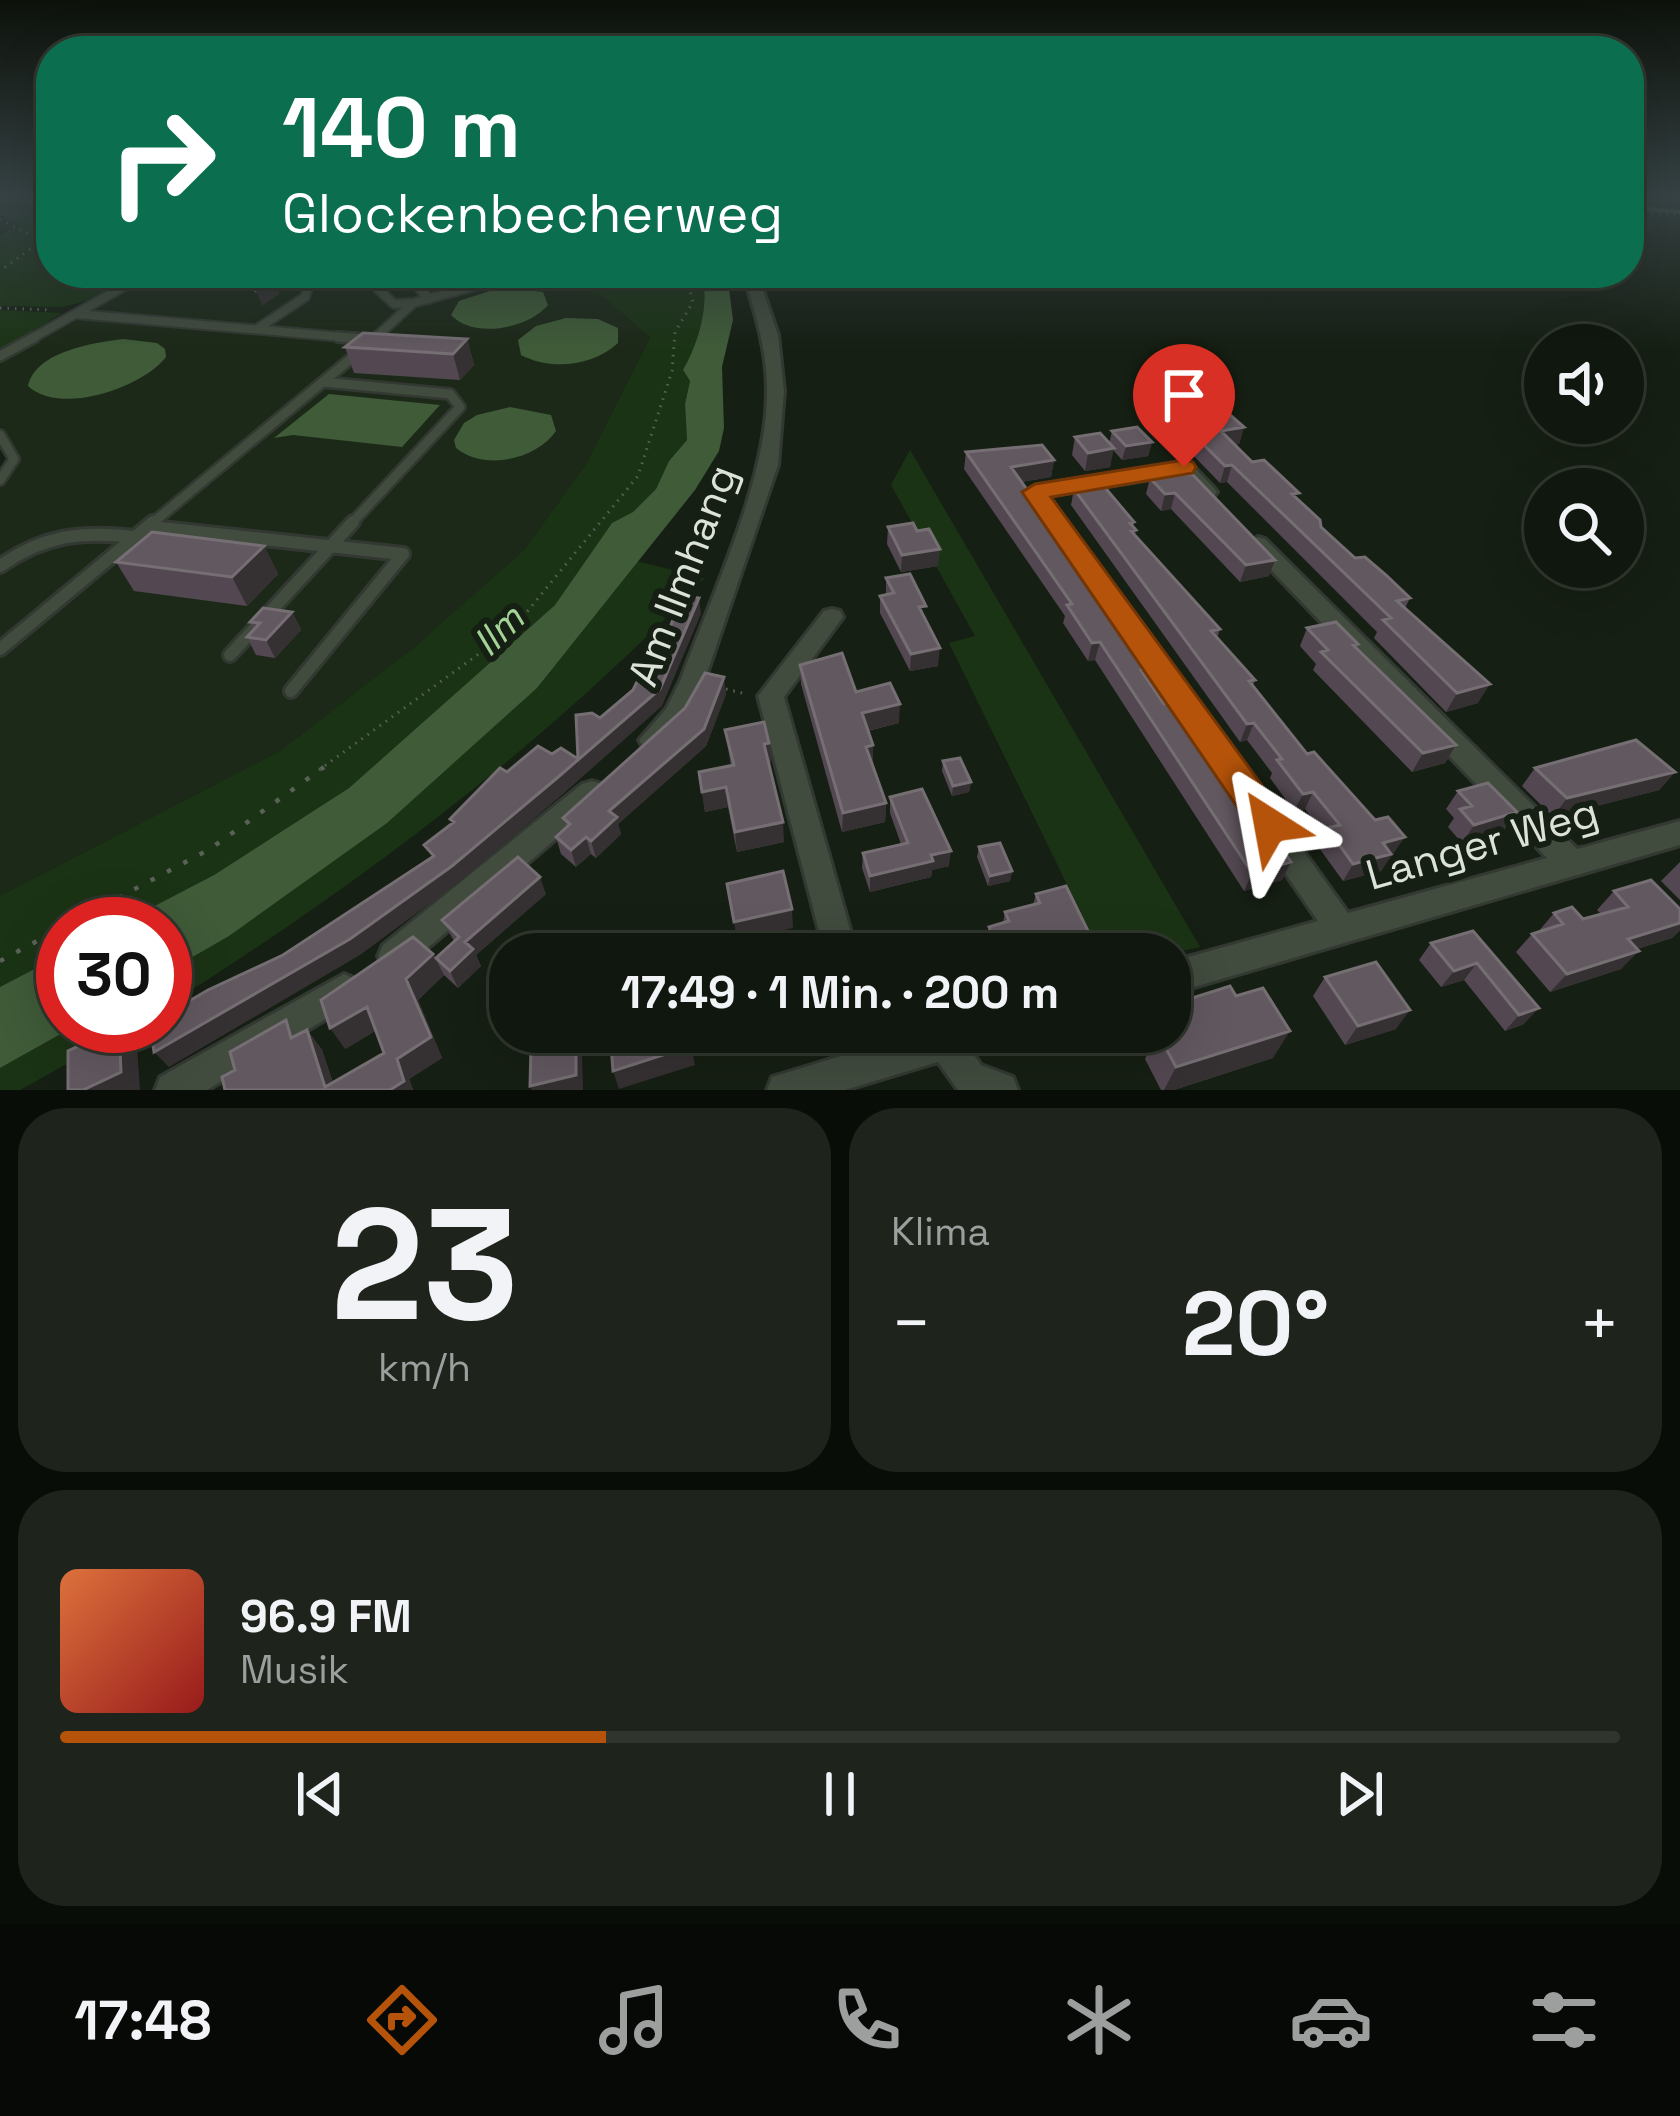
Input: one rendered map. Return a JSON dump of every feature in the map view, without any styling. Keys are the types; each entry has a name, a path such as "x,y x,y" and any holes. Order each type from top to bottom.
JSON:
{"street":[{"name":"Am Ilmhang","path":"173,1090 326,1003 403,950 619,769 676,715 694,680 769,466 776,392 770,335 755,288"},
{"path":"1216,501 1184,467 1035,492 1342,930"},
{"path":"1249,534 1573,865"},
{"path":"832,617 771,696 835,933"},
{"name":"Langer Weg","path":"1191,972 1680,833"},
{"path":"785,1090 857,1053"},
{"path":"952,1053 969,1077 1000,1090"}],"lane":[{"path":"0,356 122,288"},
{"path":"257,329 305,297 308,288"},
{"path":"377,288 394,304 468,288"},
{"path":"419,288 429,299"},
{"path":"0,650 152,527 413,303"},
{"path":"77,314 373,340"},
{"path":"363,348 381,349"},
{"path":"230,655 460,407 450,394 323,382"},
{"path":"0,435 14,459 0,480"},
{"path":"152,527 403,554 291,691"},
{"path":"0,566 53,534 78,531 134,537"}],"path":[{"path":"0,271 32,248"},
{"path":"120,897 210,849 513,629 638,476 671,370 675,332 693,302 690,291 681,288"},
{"path":"0,308 77,314"},
{"path":"720,688 763,698"},
{"path":"0,961 36,942"}],"shaded area":[{"path":"0,248 36,248 36,288 110,288 63,307 0,306"},
{"path":"126,288 578,288 602,296 650,336 585,466 524,550 416,647 280,751 0,896 0,484 19,454 0,427 0,358 91,314 98,309 96,304"},
{"path":"510,288 543,292 548,305 528,320 486,329 451,315 459,301"},
{"path":"578,288 704,288 704,307 683,370 690,381 685,404 687,440 669,461 656,489 633,512 612,523 555,605 349,788 214,875 172,897 36,897 36,968 0,987 0,896 280,751 415,647 524,550 585,466 650,337 602,296"},
{"path":"704,288 729,288 733,320 722,367 724,428 719,451 695,490 537,688 387,823 192,957 192,897 172,897 349,788 555,605 612,523 633,512 656,489 669,461 687,440 685,404 690,381 683,370 704,307"},
{"path":"0,310 62,313 0,353"},
{"path":"566,318 598,319 618,328 618,343 597,357 571,364 545,363 521,355 518,340 536,326"},
{"path":"123,339 157,343 166,357 139,379 100,394 60,398 28,386 33,374 54,357"},
{"path":"329,394 440,405 402,447 293,435 274,438"},
{"path":"510,407 551,415 556,431 536,449 509,459 481,459 456,448 454,440 464,423"},
{"path":"910,450 1200,947 1191,949 1191,933 1091,933 949,643 975,636 891,485"},
{"path":"636,561 705,578 581,698 448,809 309,912 192,990 192,957 229,936 537,688"},
{"path":"36,968 36,1048 0,1068 0,987"},
{"path":"36,1048 36,1053 86,1053 20,1090 0,1090 0,1068"}],"building":[{"path":"363,333 467,339 453,354 345,347"},
{"path":"1229,414 1244,427 1221,431 1252,462 1264,460 1299,493 1292,494 1320,520 1321,527 1355,558 1365,557 1386,575 1410,598 1397,601 1490,684 1457,693 1383,620 1391,618 1232,465 1225,466 1195,436 1186,438 1172,423"},
{"path":"1137,427 1152,442 1126,446 1112,431"},
{"path":"1100,433 1114,448 1088,453 1075,437"},
{"path":"1042,445 1054,460 1011,467 1153,668 1141,670 1164,704 1178,700 1237,787 1229,789 1255,828 1265,825 1291,862 1252,873 1100,642 1092,643 1067,605 1072,604 966,452"},
{"path":"1192,474 1275,560 1246,565 1175,493 1165,494 1150,478"},
{"path":"1102,484 1134,522 1130,523 1136,530 1131,531 1220,629 1211,631 1255,680 1249,681 1307,754 1314,752 1375,820 1388,817 1405,837 1383,843 1391,854 1353,864 1327,828 1340,825 1313,792 1303,794 1254,723 1247,724 1074,489"},
{"path":"913,523 917,531 929,529 940,549 902,555 888,527"},
{"path":"152,532 264,546 232,577 116,562"},
{"path":"910,574 926,606 919,607 940,648 911,654 880,596 894,593 886,578"},
{"path":"682,596 699,598 660,689 557,778 452,866 350,939 192,1030 192,999 283,955 434,856 424,845 454,822 450,819 500,768 507,772 538,746 552,754 561,748 578,759 576,715 592,713 600,718 633,690 663,629 669,630"},
{"path":"263,608 292,612 266,640 247,637 260,623 250,622"},
{"path":"1336,622 1358,644 1353,645 1456,745 1423,753 1321,652 1328,650 1307,628"},
{"path":"842,653 856,692 890,683 900,704 862,713 873,745 866,747 886,803 843,813 800,665"},
{"path":"705,673 724,677 704,729 609,811 617,817 591,841 586,837 571,850 556,837 570,824 563,818 685,708"},
{"path":"764,722 769,743 764,744 783,822 735,832 726,787 702,792 699,772 734,765 725,730"},
{"path":"1636,740 1675,772 1567,798 1535,768"},
{"path":"960,758 971,782 953,786 943,761"},
{"path":"1488,783 1517,812 1474,825 1460,809 1472,806 1458,791"},
{"path":"922,789 951,851 931,855 933,861 870,876 863,853 908,843 890,797"},
{"path":"1000,843 1012,871 990,876 979,847"},
{"path":"518,857 540,877 465,942 473,949 450,971 436,958 459,937 442,920"},
{"path":"783,871 792,909 734,922 727,884"},
{"path":"1651,880 1680,909 1680,923 1628,939 1639,951 1567,974 1532,934 1563,924 1554,913 1572,907 1583,919 1628,907 1614,891"},
{"path":"1066,886 1089,933 991,933 989,927 1009,921 1005,912 1040,903 1036,894"},
{"path":"1473,931 1539,1008 1519,1015 1477,963 1454,971 1431,943"},
{"path":"413,937 433,954 406,979 431,1037 397,1059 404,1081 390,1090 225,1090 222,1077 235,1070 230,1052 286,1020 291,1038 307,1030 325,1087 384,1053 367,1007 330,1028 321,1000"},
{"path":"1376,962 1410,1010 1358,1026 1325,977"},
{"path":"1230,986 1236,996 1263,988 1290,1031 1176,1067 1168,1053 1191,1053 1191,998"},
{"path":"68,1053 120,1053 121,1072 83,1090 68,1090"},
{"path":"531,1053 576,1053 576,1075 530,1086"},
{"path":"612,1053 669,1053 613,1071"}],"route":[{"path":"1184,467 1035,492 1270,825"}],"water label":[{"name":"Ilm","path":"498,630"}]}
